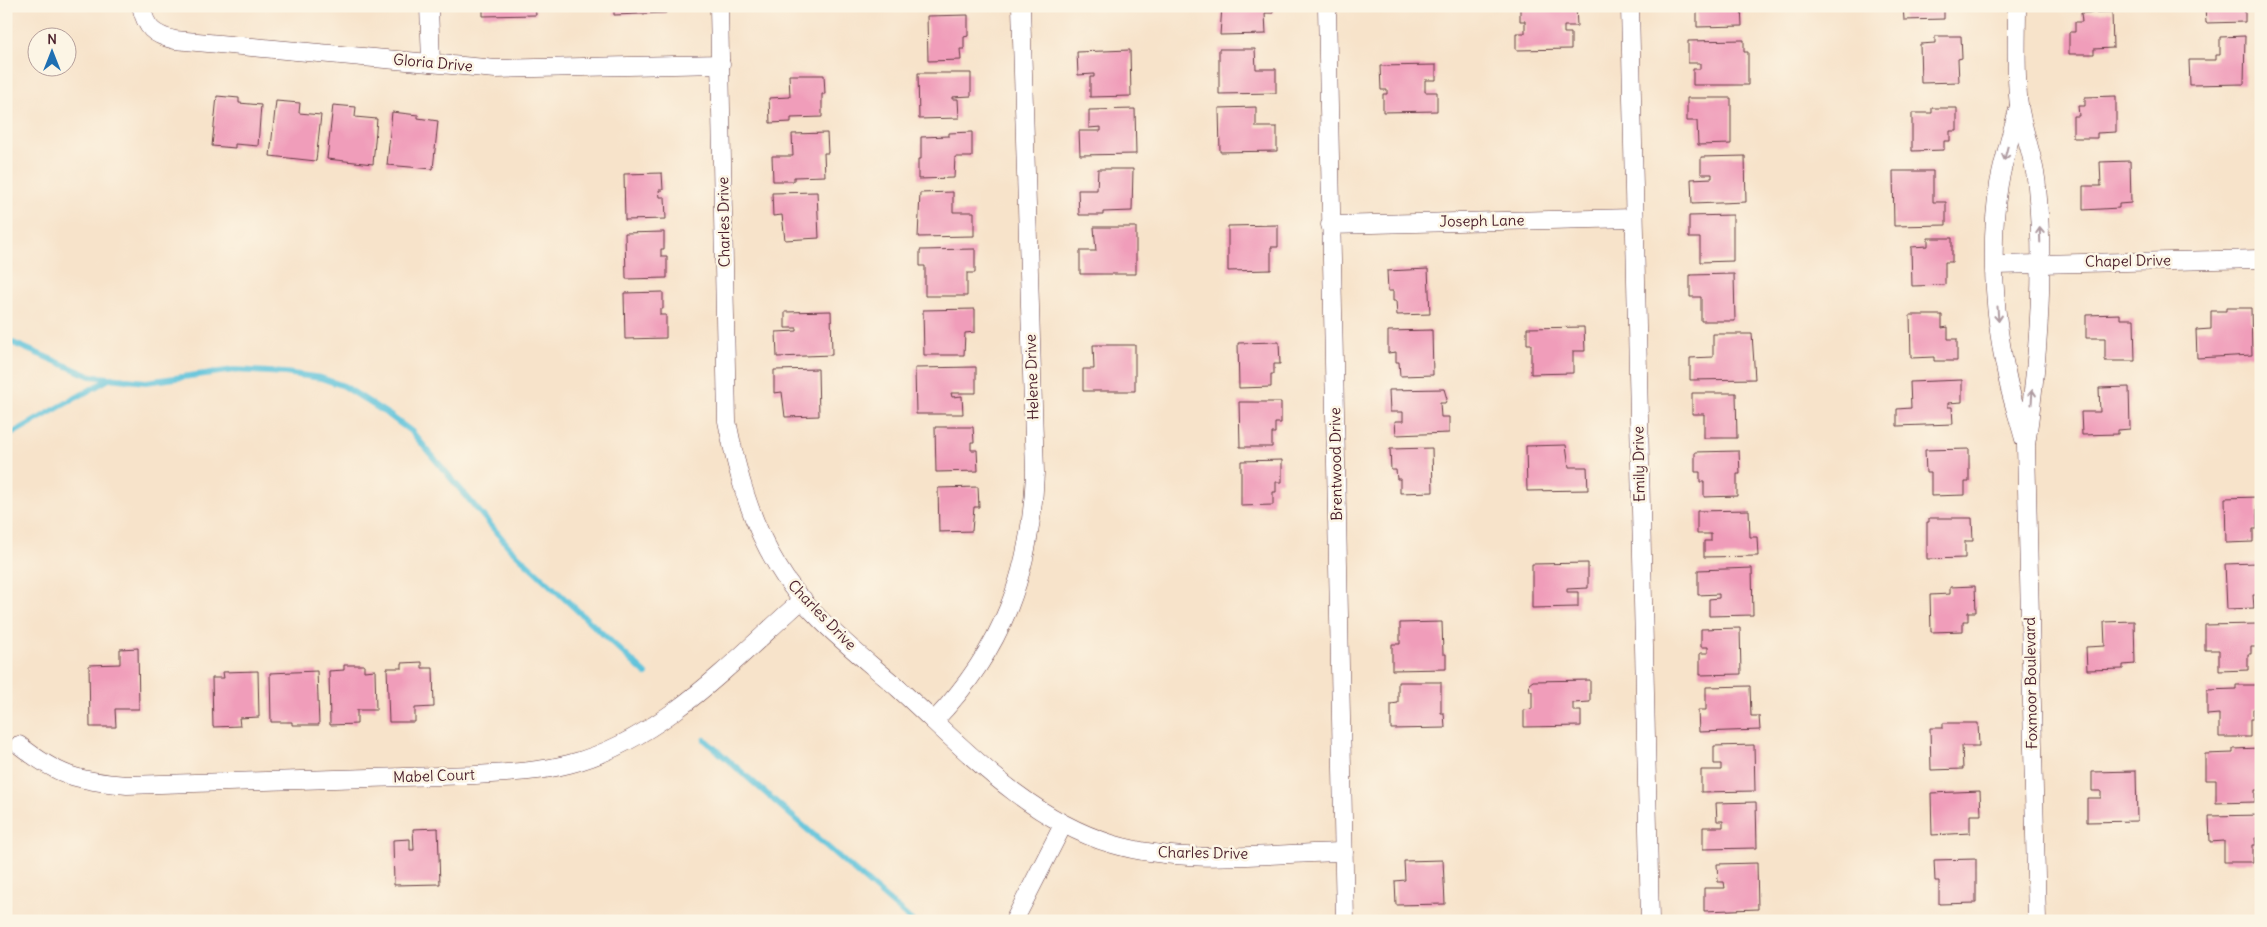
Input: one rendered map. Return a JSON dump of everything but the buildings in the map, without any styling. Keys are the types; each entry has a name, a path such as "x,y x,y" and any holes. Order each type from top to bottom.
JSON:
{"street":[{"name":"Gloria Drive","path":"140,6 150,29 159,36 174,40 496,69 721,64"},
{"path":"430,6 430,63"},
{"name":"Charles Drive","path":"719,6 727,421 737,472 760,535 778,568 831,629 1005,786 1063,825 1113,844 1165,854 1200,856 1344,852"},
{"name":"Helene Drive","path":"934,721 959,692 990,649 1004,620 1022,572 1030,528 1035,473 1021,6"},
{"name":"Brentwood Drive","path":"1327,6 1345,921"},
{"name":"Emily Drive","path":"1630,6 1650,921"},
{"name":"Foxmoor Boulevard","path":"2017,6 2019,106 2033,156 2037,185 2040,264 2032,403 2026,445 2037,921"},
{"name":"Foxmoor Boulevard","path":"2019,106 2000,183 1996,212 1995,265 1998,322 2008,380 2026,445"},
{"name":"Joseph Lane","path":"1330,224 1634,218"},
{"name":"Chapel Drive","path":"1995,265 2261,259"},
{"name":"Mabel Court","path":"19,745 42,763 75,779 127,785 474,776 568,764 598,755 626,742 678,709 803,599"},
{"path":"1014,921 1063,825"}],"waterway":[{"path":"6,340 90,376 146,382 234,370 285,373 321,378 344,386 412,432 510,548 646,674"},
{"path":"6,437 111,378"},
{"path":"705,740 912,921"}]}
